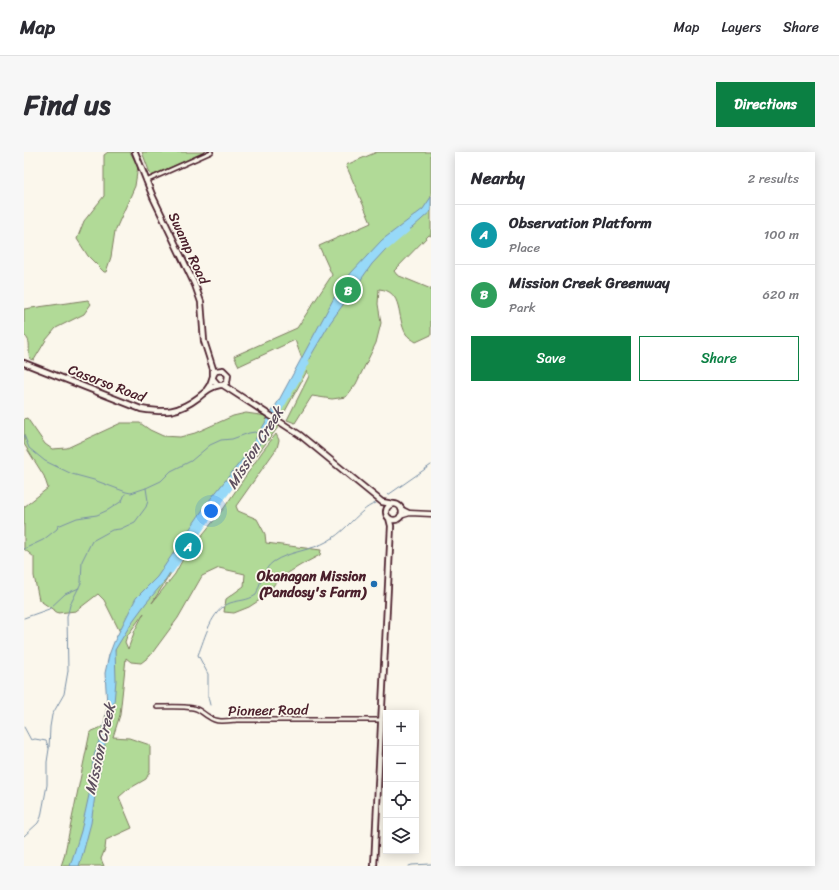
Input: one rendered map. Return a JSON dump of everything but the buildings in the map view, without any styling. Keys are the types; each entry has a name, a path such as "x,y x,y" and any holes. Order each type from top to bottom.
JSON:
{"main road":[{"name":"Swamp Road","path":"135,152 146,181 195,285 201,302 204,342 210,357 213,377"},
{"name":"Swamp Road","path":"210,357 218,367 223,370"},
{"name":"Casorso Road","path":"24,363 141,409 161,412 175,411 190,404 210,386 213,377"},
{"path":"236,392 230,386 227,372 223,370 216,371 213,377 216,383 236,392 300,434 382,502 398,505 401,509 398,517 391,526"},
{"path":"222,385 228,380"},
{"name":"Casorso Road","path":"203,393 215,386 222,385"},
{"path":"374,866 391,526 382,502"},
{"path":"386,511 388,507 393,504"},
{"path":"389,518 398,517"}],"street":[{"path":"146,181 211,152"},
{"path":"401,509 410,513"},
{"path":"398,517 410,513 431,514"},
{"name":"Pioneer Road","path":"157,707 192,708 200,710 208,717 216,721 225,722 236,720 382,720"}],"green space":[{"path":"108,152 130,152 138,166 135,186 115,231 111,257 106,272 104,272 88,256 77,239 84,221 104,196 104,155"},
{"path":"142,152 205,152 151,176"},
{"path":"377,152 431,152 431,236 429,235 394,271 397,275 431,289 431,335 416,342 408,336 403,327 396,300 392,294 379,289 378,304 381,323 376,343 356,384 346,397 332,399 312,396 295,423 287,420 309,376 307,371 283,415 275,410 302,359 295,340 239,366 234,356 297,328 332,275 319,246 371,223 346,165"},
{"path":"88,300 91,304 84,314 56,328 46,340 34,360 30,359 29,343 24,335 24,309"},
{"path":"246,413 267,416 265,420 267,418 279,426 190,543 152,603 175,574 183,559 224,508 276,434 279,440 277,448 236,506 238,511 257,519 265,534 266,543 321,550 320,555 278,579 266,596 249,607 234,613 224,612 226,599 244,586 245,574 219,568 202,576 178,618 150,656 141,663 131,662 126,658 120,715 113,737 129,738 150,745 150,771 146,779 127,790 119,797 132,828 106,840 105,849 101,859 104,866 61,866 90,732 104,726 117,636 120,632 104,600 98,594 76,611 58,613 39,600 34,576 34,557 24,549 24,507 48,488 44,476 24,444 24,419 27,418 45,444 52,449 67,448 121,423 140,423 163,436 180,437 195,433 233,416","holes":["144,613 135,630 128,649 125,642 127,636"]}],"water":[{"name":"Mission Creek","path":"431,197 431,211 412,228 398,236 372,264 330,323 246,467 191,539 164,582 132,622 115,650 116,680 113,714 107,733 91,823 79,866 70,866 81,831 91,786 93,759 106,719 107,705 105,673 109,655 136,598 157,577 208,502 245,456 279,400 335,296 351,273 382,240 423,209"}],"waterway":[{"name":"Mission Creek","path":"387,247 407,230"},
{"name":"Mission Creek","path":"264,436 307,363"},
{"path":"24,435 29,448 45,461 72,474 131,493 161,481 171,471 191,461 210,445 221,440 232,439 255,432 259,435"},
{"path":"388,495 431,465"},
{"name":"Mission Creek","path":"171,571 238,476"},
{"path":"24,836 38,823 41,817 47,785 47,762 52,715 64,694 68,671 67,617 70,605 81,583 82,561 92,541 112,530 120,529 135,522 146,507 148,501 146,488"},
{"path":"24,549 43,540 57,529 58,526 77,518 97,515 108,510 122,501 125,494"},
{"path":"210,705 208,697 208,674 198,655 213,618 223,607 230,603 256,595 264,573 273,562 286,555 314,547 328,541 342,531 366,509 376,503"},
{"path":"24,618 49,609 65,594 79,588"},
{"path":"24,727 31,740 35,739 46,741 49,748"},
{"path":"409,866 431,864"}],"place":[{"name":"Mission Creek Greenway","path":"348,290"},
{"name":"Observation Platform","path":"188,546"},
{"name":"Okanagan Mission (Pandosy's Farm)","path":"374,584"}]}
